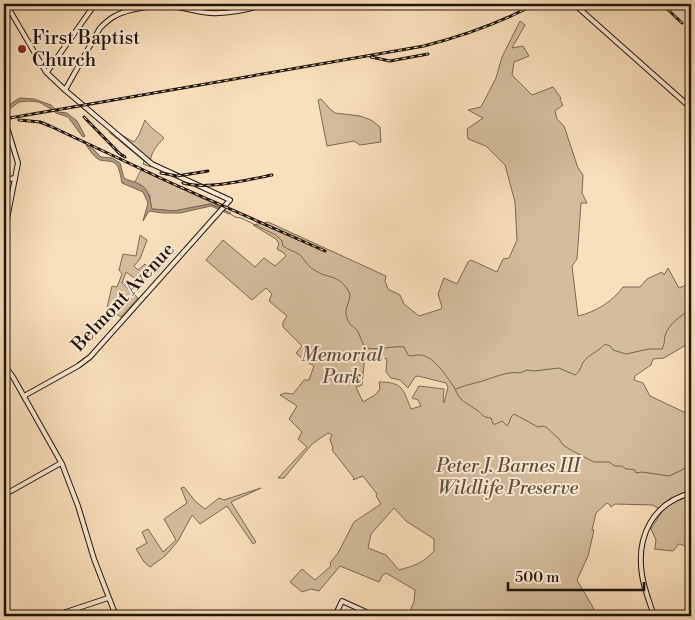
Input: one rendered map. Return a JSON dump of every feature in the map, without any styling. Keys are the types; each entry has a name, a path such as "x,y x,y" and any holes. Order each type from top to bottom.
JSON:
{"street":[{"path":"6,4 47,72 65,90 99,30 107,21 119,14 164,5 220,13 248,9 264,4"},
{"path":"47,72 95,4"},
{"path":"574,4 691,108"},
{"name":"Belmont Avenue","path":"24,396 78,366 90,357 230,200 152,164 65,90"},
{"path":"4,115 18,163 4,234"},
{"path":"4,180 15,178"},
{"path":"4,365 29,404 61,463 78,506 108,598 115,614 124,616"},
{"path":"29,404 33,391"},
{"path":"4,495 61,463"},
{"path":"654,616 642,576 641,558 646,530 656,514 664,506 691,493"},
{"path":"54,616 108,598"},
{"path":"335,616 342,602 375,616"}],"green space":[{"name":"Peter J. Barnes III Wildlife Preserve","path":"520,21 525,25 512,48 523,46 529,56 514,62 512,75 532,95 553,87 561,98 560,100 563,105 555,111 557,119 564,126 578,168 583,175 582,193 587,203 581,203 577,259 572,266 578,316 604,305 623,287 640,287 647,279 662,272 664,275 668,268 679,288 691,283 691,342 664,358 653,359 651,365 635,376 634,380 643,383 650,396 686,413 691,413 691,553 683,545 679,544 673,551 654,549 656,540 651,529 663,510 652,505 615,504 611,507 607,503 596,513 588,556 577,580 598,616 408,616 414,602 415,590 386,573 379,582 340,566 319,591 311,589 302,592 290,582 302,569 315,580 331,566 330,563 338,553 354,522 381,504 376,496 377,494 363,476 353,480 354,478 332,450 330,439 332,435 328,433 312,444 284,478 278,478 307,447 298,439 302,432 289,419 297,406 280,395 285,393 293,394 304,380 309,380 314,366 296,353 302,346 283,327 283,322 287,316 269,301 272,294 266,288 252,300 206,260 223,240 255,267 264,258 275,266 286,256 277,249 279,244 276,239 253,225 268,222 386,276 385,281 388,289 400,295 404,304 419,316 441,309 438,294 444,278 457,284 468,262 471,260 497,272 503,259 509,258 517,240 515,202 505,165 486,146 468,139 467,129 483,118 468,110 481,107 496,78 502,57","holes":["365,354 387,359 386,372 391,378 400,380 408,388 415,377 418,376 446,383 448,387 444,403 444,389 419,386 412,398 418,400 421,406 411,409 401,388 387,382 379,382 380,389 375,395 363,402 356,387 362,385","394,508 406,521 434,539 434,551 430,555 418,564 399,570 386,555 368,548 371,534"]},
{"path":"321,99 335,113 360,116 371,120 380,127 381,142 360,145 354,141 327,146 318,100"},
{"path":"145,120 164,138 152,155 151,167 143,164 144,161 110,133 111,129 134,142"},
{"path":"141,170 221,208 210,204 174,211 151,209 150,195 135,182"},
{"path":"140,235 147,240 140,259 134,266 138,270 145,264 153,271 141,283 126,272 122,283 138,298 121,317 107,308 112,286 117,287 122,274 119,270 123,254 136,256"},
{"path":"184,487 195,501 205,509 219,498 224,500 261,488 231,502 256,542 253,544 227,506 200,524 192,515 178,541 165,556 150,567 144,562 136,549 147,543 142,532 148,529 163,552 176,540 164,519 187,503 181,488"}],"shaded area":[{"path":"20,98 34,99 51,105 58,112 67,113 77,121 85,136 82,136 68,117 56,113 39,102 19,102 8,110 6,109"},
{"path":"86,145 101,157 112,158 120,163 124,178 145,188 152,209 174,211 210,204 231,213 229,214 211,206 180,213 149,211 143,221 148,203 143,192 122,183 116,164 98,159"}],"waterway":[{"path":"4,113 8,110"},
{"path":"229,213 276,235 282,241 283,246 300,255 313,269 340,281 348,290 350,296 346,312 348,319 357,330 366,347 374,349 404,347 410,356 418,355 429,358 443,372 458,396 483,416 491,418 493,424 502,421 507,426 514,414 538,427 546,427 563,445 594,462 609,462 615,466 635,470 636,473 642,472 669,476 691,464"},
{"path":"456,389 500,375 520,373 527,370 559,368 575,375 579,372 584,361 605,344 613,350 626,354 649,349 662,349 669,328 691,309"}],"railway":[{"path":"4,119 424,46 481,28 535,4"},
{"path":"662,4 682,23"},
{"path":"371,57 390,61 428,54"},
{"path":"84,117 125,157"},
{"path":"19,120 40,122 50,126 169,182 325,251"},
{"path":"161,173 177,176 208,171"},
{"path":"183,183 216,185 272,175"}],"place":[{"name":"First Baptist Church","path":"22,49"}],"park label":[{"name":"Memorial Park","path":"342,366"}]}
